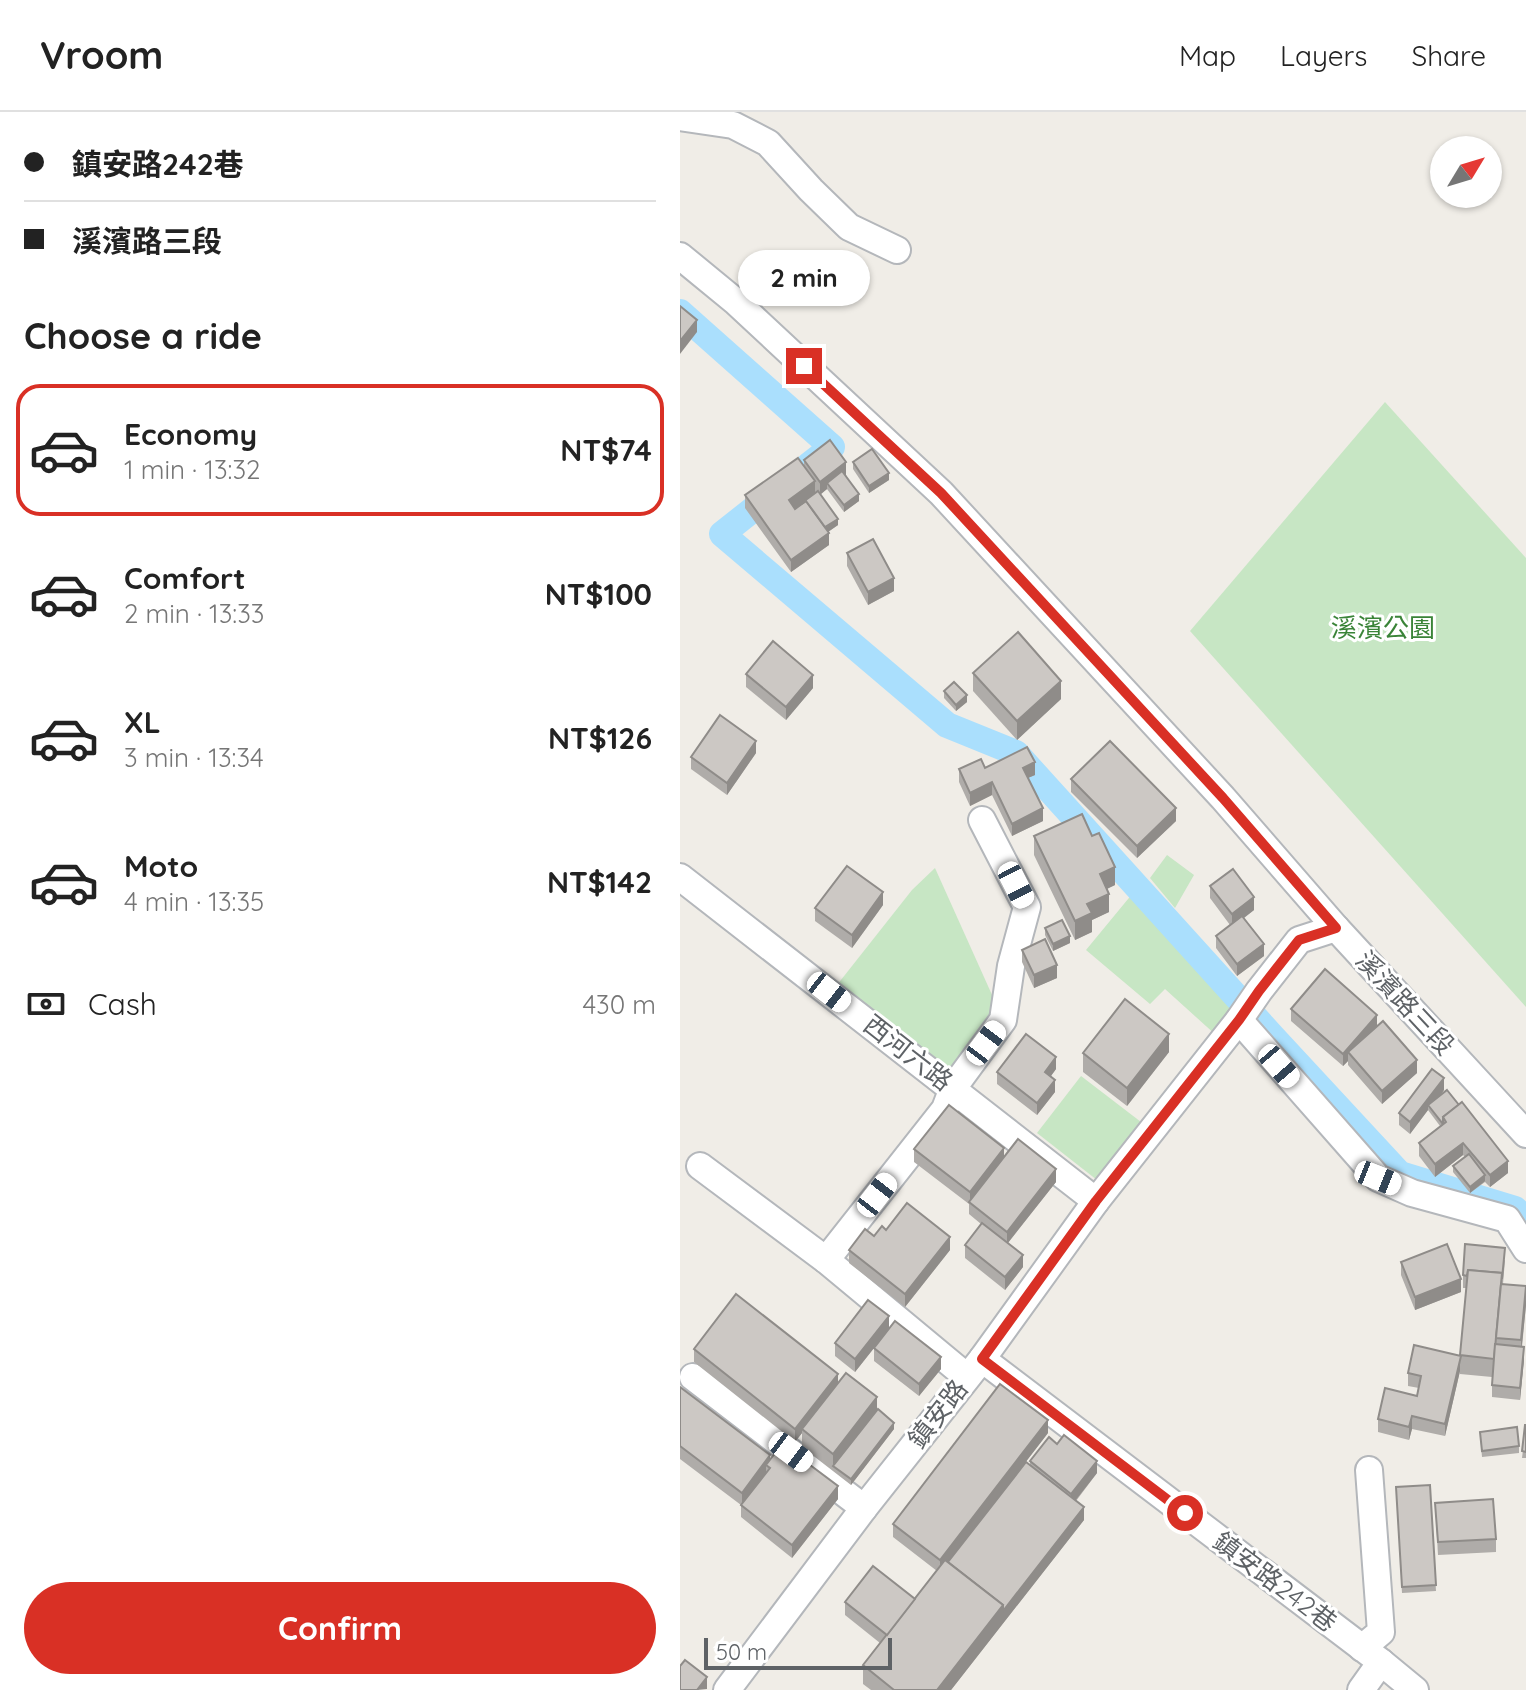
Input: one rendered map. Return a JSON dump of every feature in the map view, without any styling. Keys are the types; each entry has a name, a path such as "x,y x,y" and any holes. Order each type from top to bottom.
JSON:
{"street":[{"path":"680,117 733,125 768,143 849,227 897,250"},
{"name":"溪濱路三段","path":"683,266 736,302 941,493 1223,798 1336,928 1526,1134"},
{"path":"826,1260 945,1109 953,1088 1003,1020 1011,966 1027,907 982,820"},
{"name":"西河六路","path":"680,877 1096,1201"},
{"name":"鎮安路","path":"727,1690 974,1368 1096,1201 1299,940 1336,928"},
{"path":"1239,1020 1378,1178 1412,1193 1507,1219 1526,1249"},
{"name":"鎮安路242巷","path":"700,1166 1372,1655 1415,1690"},
{"path":"693,1377 864,1508"},
{"path":"1361,1690 1381,1632 1369,1470"}],"green space":[{"name":"溪濱公園","path":"1385,402 1526,558 1526,1007 1190,631"},
{"path":"1167,855 1194,875 1175,908 1150,878"},
{"path":"935,868 997,1006 993,1017 951,1072 837,985 912,890"},
{"path":"1133,893 1185,944 1238,1004 1217,1036 1165,989 1150,1004 1086,950"},
{"path":"1081,1076 1141,1122 1097,1180 1037,1133"}],"building":[{"path":"680,306 697,320 680,341"},
{"path":"830,440 846,462 820,482 804,460"},
{"path":"872,449 889,473 869,486 853,462"},
{"path":"798,458 815,481 789,500 795,509 806,501 829,533 791,560 745,495"},
{"path":"842,471 859,494 844,505 827,483"},
{"path":"818,491 838,519 825,527 806,501 803,503"},
{"path":"873,539 894,578 868,592 847,553"},
{"path":"1018,632 1061,681 1017,721 973,673"},
{"path":"773,641 813,675 786,707 746,674"},
{"path":"954,682 967,695 956,705 944,691"},
{"path":"720,715 756,741 727,783 691,757"},
{"path":"1110,741 1176,808 1137,846 1071,779"},
{"path":"1027,747 1035,762 1023,768 1043,808 1012,824 992,782 970,793 959,769 981,759 985,768"},
{"path":"1082,814 1092,836 1099,833 1115,867 1100,874 1109,894 1087,904 1092,913 1075,921 1034,836"},
{"path":"847,866 883,892 852,935 815,908"},
{"path":"1233,869 1254,897 1232,914 1210,886"},
{"path":"1242,916 1264,944 1237,964 1216,936"},
{"path":"1062,920 1070,936 1053,944 1045,928"},
{"path":"1045,939 1057,965 1034,975 1022,950"},
{"path":"1325,969 1377,1015 1343,1054 1291,1009"},
{"path":"1125,999 1169,1034 1127,1088 1083,1053"},
{"path":"1383,1021 1417,1060 1382,1091 1348,1052"},
{"path":"1026,1034 1056,1057 1045,1072 1055,1080 1037,1103 997,1072"},
{"path":"1432,1069 1444,1078 1410,1122 1399,1113"},
{"path":"1447,1090 1459,1105 1443,1117 1443,1124 1428,1105"},
{"path":"1462,1102 1508,1161 1490,1175 1463,1143 1435,1164 1419,1143 1446,1122 1443,1117"},
{"path":"949,1105 1004,1148 970,1192 914,1149"},
{"path":"1018,1139 1056,1169 1007,1232 969,1202"},
{"path":"1469,1154 1485,1175 1470,1187 1453,1166"},
{"path":"907,1203 950,1237 905,1294 849,1250 865,1229 874,1236 882,1226 886,1230"},
{"path":"982,1223 1023,1255 1005,1277 965,1245"},
{"path":"1447,1244 1461,1279 1415,1297 1401,1262"},
{"path":"1465,1244 1505,1248 1502,1279 1502,1273 1468,1270 1467,1276 1463,1275"},
{"path":"1468,1270 1502,1273 1494,1359 1460,1355"},
{"path":"1501,1284 1526,1286 1521,1340 1496,1338"},
{"path":"736,1294 838,1374 795,1429 694,1349"},
{"path":"868,1300 889,1316 855,1359 835,1343"},
{"path":"895,1321 941,1357 919,1384 874,1348"},
{"path":"1495,1344 1524,1347 1520,1388 1492,1385"},
{"path":"1414,1345 1461,1356 1445,1424 1412,1416 1409,1427 1378,1419 1385,1388 1417,1396 1421,1376 1408,1373"},
{"path":"846,1373 877,1397 833,1454 802,1429"},
{"path":"1000,1384 1048,1420 940,1560 893,1524"},
{"path":"680,1387 770,1455 742,1493 680,1446"},
{"path":"878,1409 894,1423 851,1479 833,1466"},
{"path":"1526,1425 1526,1452 1522,1451"},
{"path":"1517,1427 1519,1446 1482,1451 1480,1432"},
{"path":"1064,1435 1097,1461 1071,1494 1030,1461 1049,1437 1057,1444"},
{"path":"782,1444 838,1486 792,1545 741,1505 770,1468 766,1465"},
{"path":"1026,1462 1084,1507 1003,1611 1003,1605 948,1562"},
{"path":"1430,1485 1436,1585 1402,1587 1396,1487"},
{"path":"1493,1499 1496,1539 1438,1542 1435,1503"},
{"path":"945,1560 1003,1605 937,1690 894,1690 863,1665"},
{"path":"873,1566 915,1599 887,1635 845,1602"},
{"path":"685,1660 707,1677 697,1690 680,1690 680,1666"}],"waterway":[{"path":"680,312 832,447 809,465"},
{"path":"775,492 722,534 947,725 1016,753 1400,1174 1515,1209 1526,1220"}],"route":[{"path":"804,366 941,493 1223,798 1336,928 1299,940 1096,1201 982,1359 1185,1513"}]}
